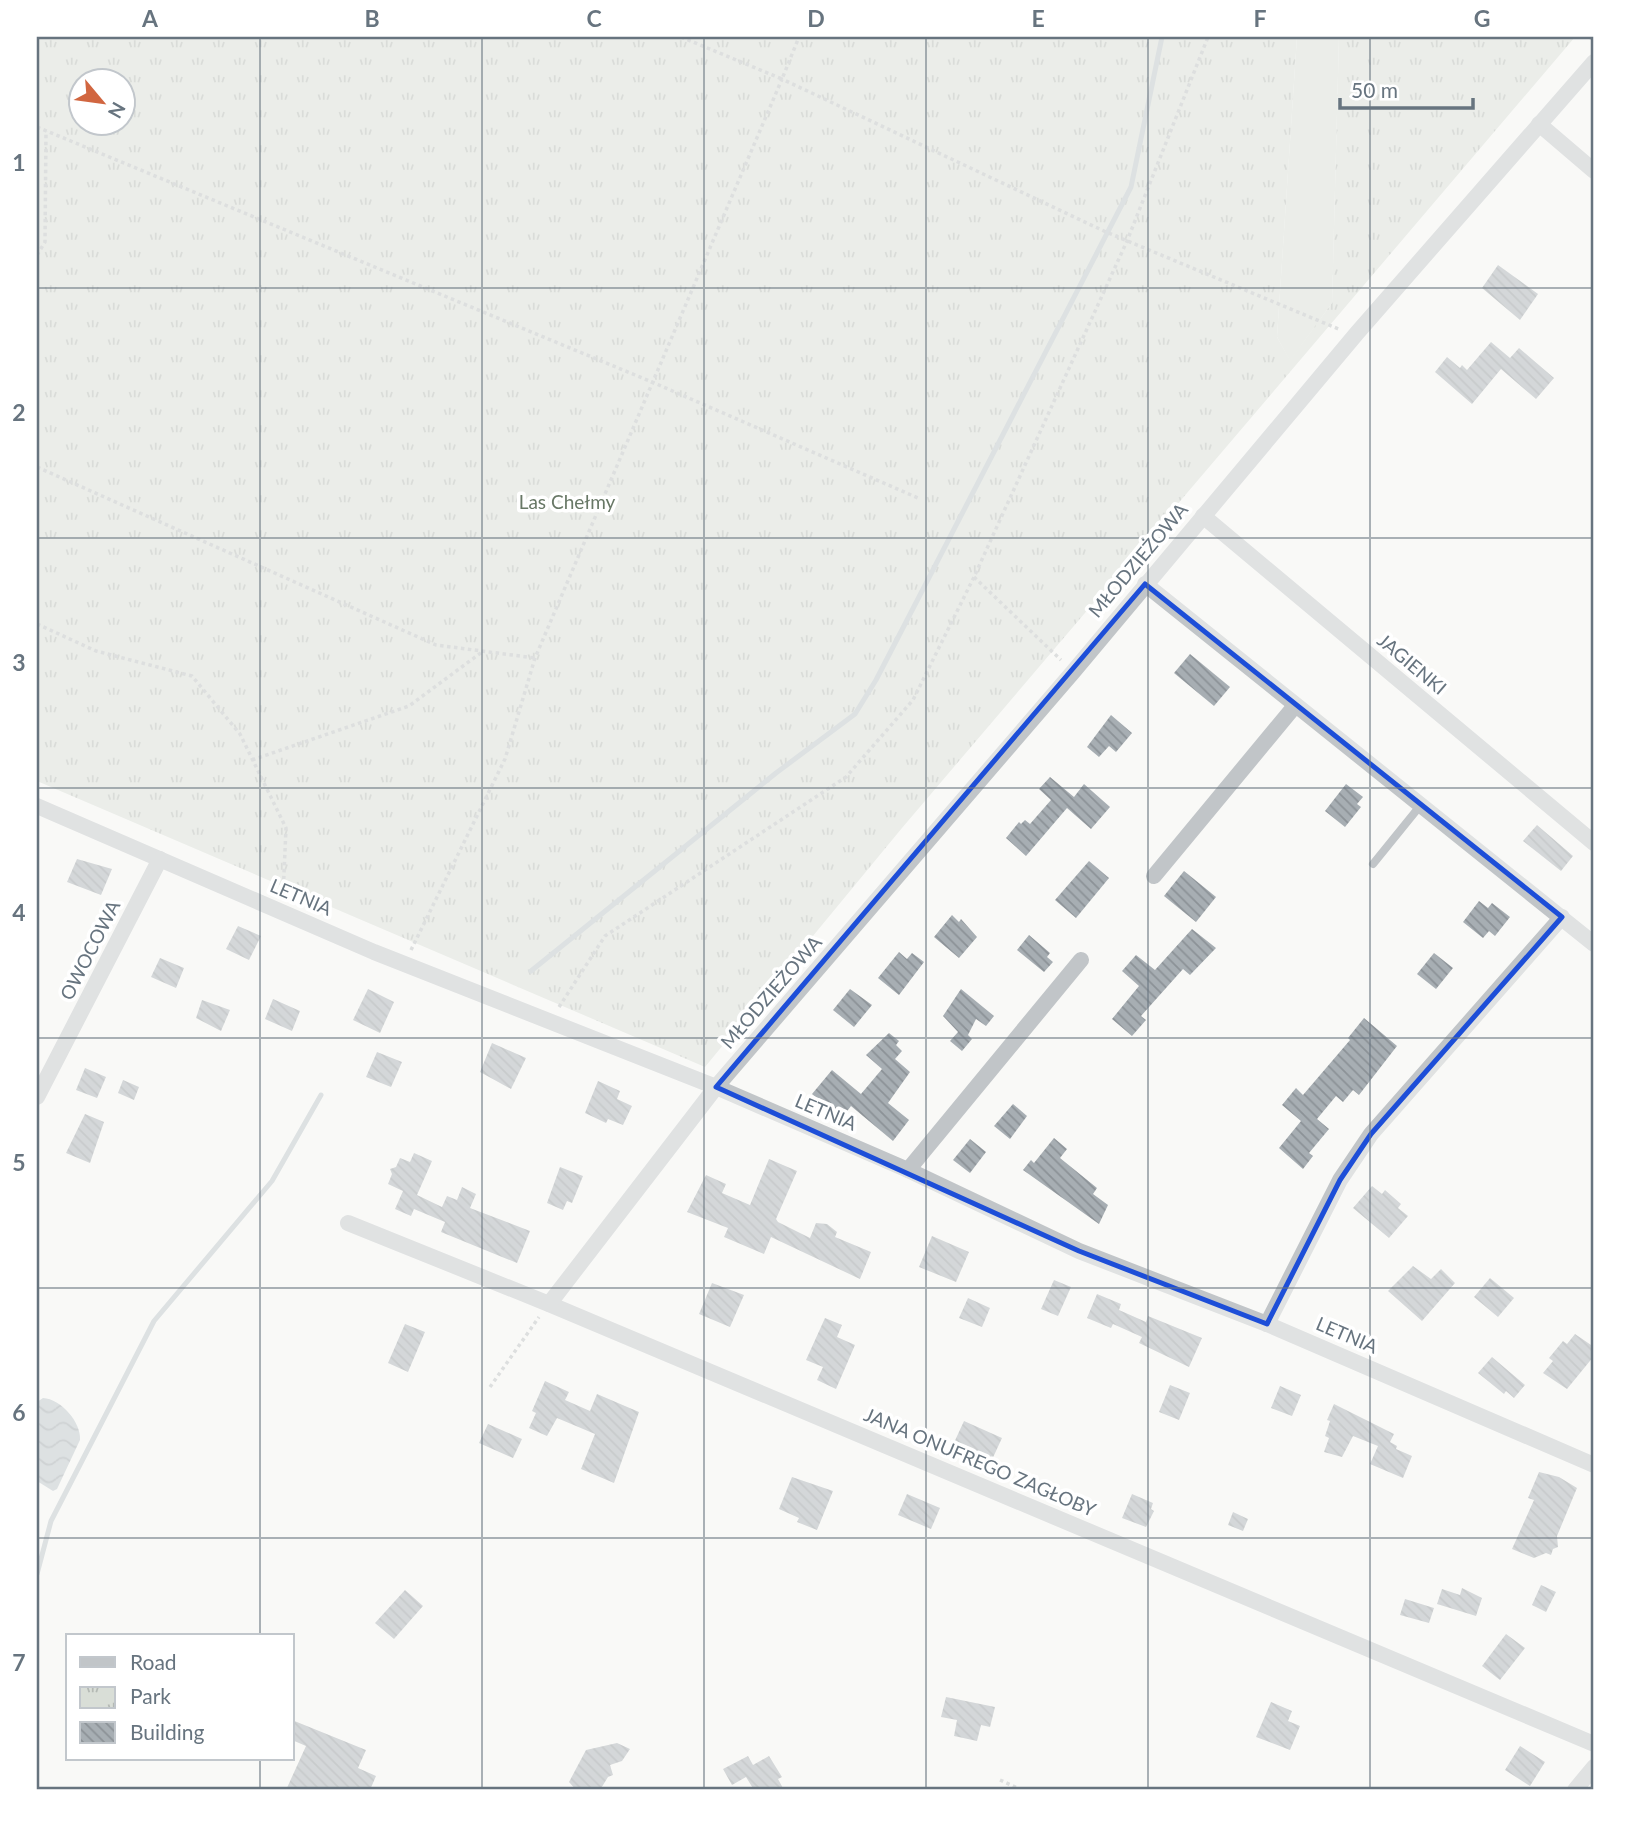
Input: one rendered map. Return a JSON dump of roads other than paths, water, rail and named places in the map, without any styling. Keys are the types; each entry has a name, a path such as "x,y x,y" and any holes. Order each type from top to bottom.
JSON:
{"street":[{"name":"MŁODZIEŻOWA","path":"549,1304 716,1087 1073,672 1357,333 1594,62"},
{"path":"1539,124 1594,171"},
{"name":"JAGIENKI","path":"1203,516 1594,844"},
{"path":"1145,584 1294,707 1594,944"},
{"path":"1154,876 1294,707"},
{"name":"LETNIA","path":"37,806 404,964 716,1087 908,1170 1079,1251 1267,1324 1594,1465"},
{"name":"OWOCOWA","path":"37,1097 160,859"},
{"path":"1267,1324 1340,1180 1371,1134 1562,917"},
{"path":"908,1170 1081,960"},
{"name":"JANA ONUFREGO ZAGŁOBY","path":"348,1223 549,1304 1594,1744"},
{"path":"1575,1790 1594,1767"}],"lane":[{"path":"1373,864 1420,806"}],"water":[{"path":"43,1398 57,1402 69,1413 77,1426 80,1440 57,1489 53,1491 37,1481 37,1402"}],"waterway":[{"path":"531,971 776,773 855,714 876,680 1131,187 1162,37"},
{"path":"37,1574 51,1521 154,1321 272,1181 321,1095"}],"park label":[{"name":"Las Chełmy","path":"567,502"}]}
